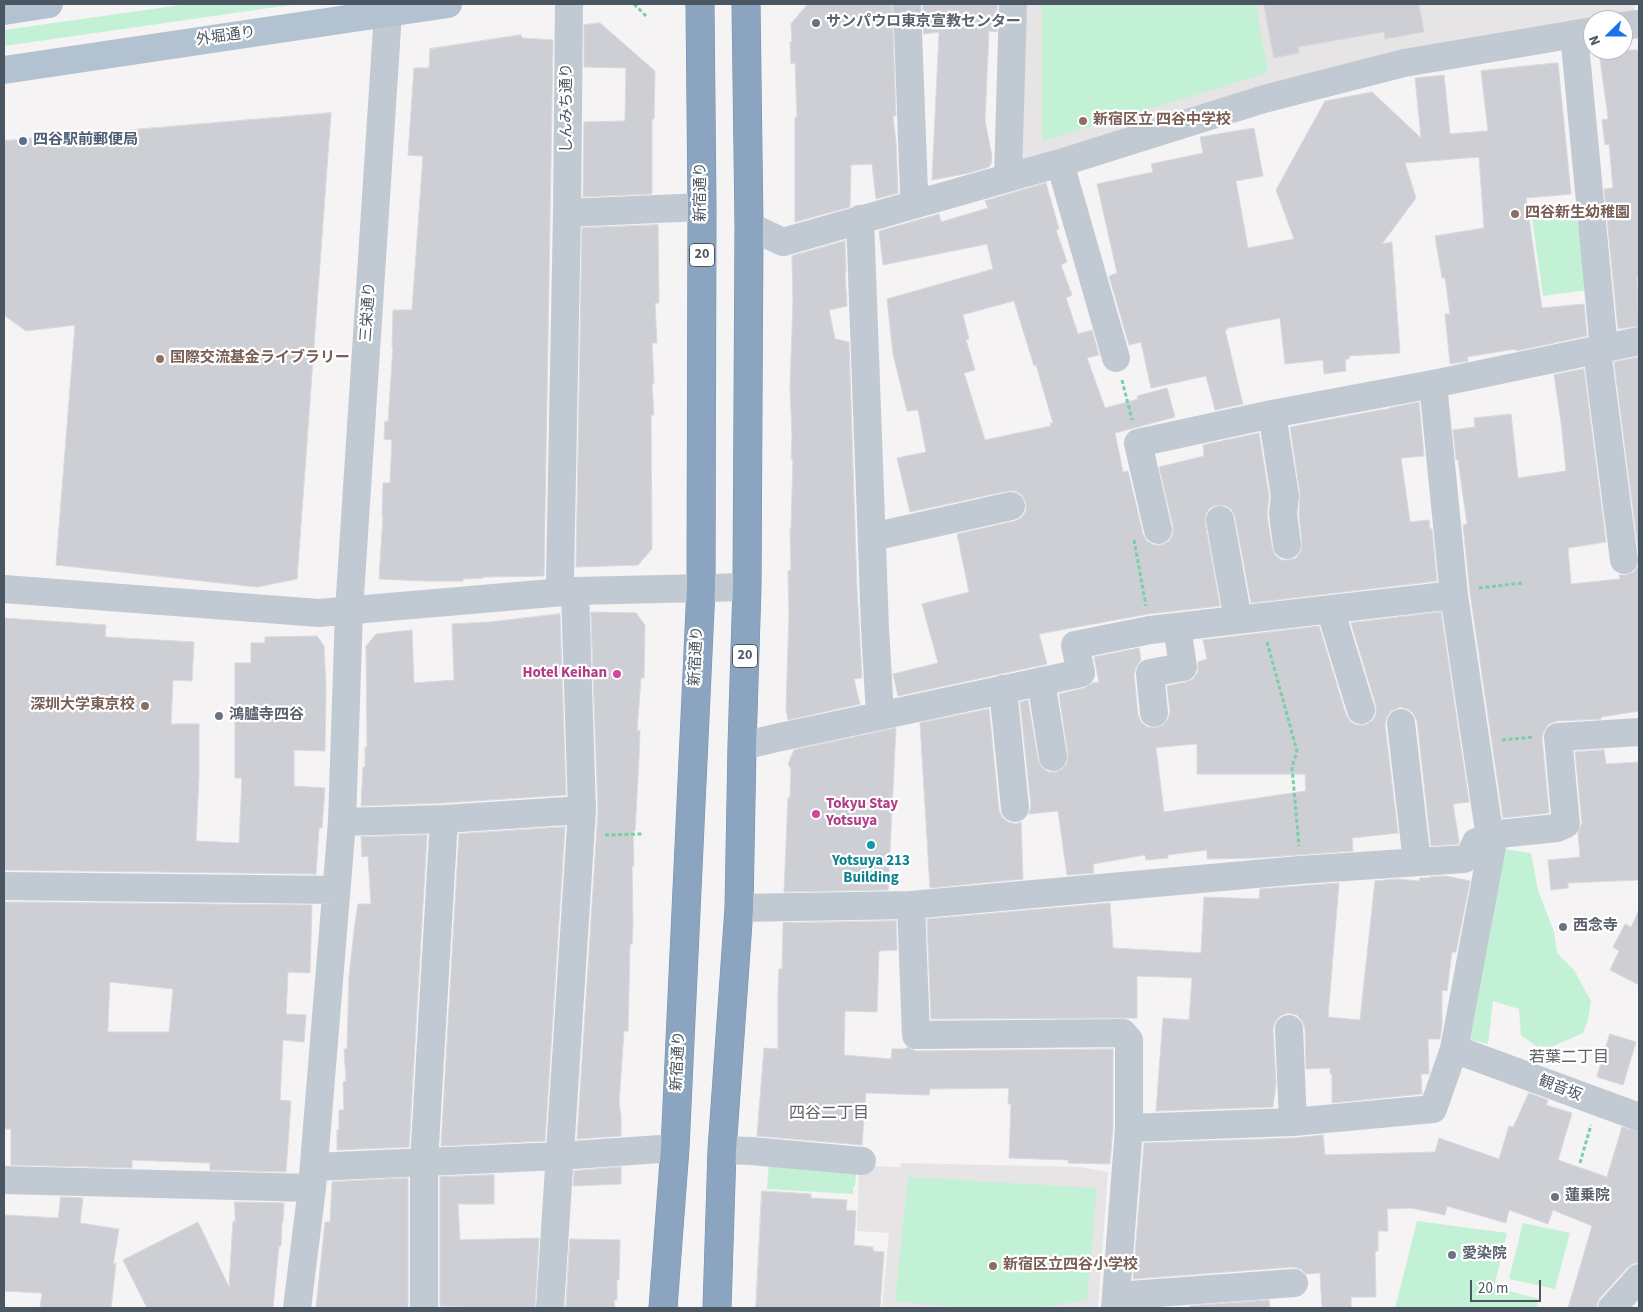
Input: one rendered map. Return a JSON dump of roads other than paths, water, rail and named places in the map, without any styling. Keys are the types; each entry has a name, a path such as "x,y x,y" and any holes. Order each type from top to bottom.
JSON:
{"highway":[{"name":"新宿通り","path":"663,1308 676,1148 700,588 702,207 700,4"},
{"name":"20","path":"717,1308 722,1150 739,908 747,587 749,226 746,4"}],"main road":[{"path":"4,11 50,4"},
{"name":"外堀通り","path":"4,70 389,8 448,4"}],"street":[{"name":"しんみち通り","path":"550,1308 581,823 568,591 560,579 569,4"},
{"path":"907,4 914,192 925,200"},
{"path":"1008,177 1013,4"},
{"name":"三栄通り","path":"297,1308 313,1177 342,822 349,611 389,8"},
{"path":"749,226 783,242 1060,163 1264,99 1404,63 1583,32"},
{"path":"1584,60 1600,350 1624,560"},
{"path":"1060,163 1116,358"},
{"path":"567,213 702,207"},
{"path":"860,219 880,715"},
{"path":"1158,530 1138,443 1272,414 1433,384 1639,341"},
{"path":"1129,1128 1293,1122 1433,1109 1454,1049 1492,837 1454,593 1433,384"},
{"path":"1272,414 1286,496 1282,514 1287,545"},
{"path":"872,537 1011,506"},
{"path":"1220,520 1249,619"},
{"path":"4,590 319,613 568,591 747,587"},
{"path":"742,746 1081,673 1075,645 1150,630 1454,593"},
{"path":"1330,609 1361,710"},
{"path":"1154,713 1150,673 1182,667 1177,627"},
{"path":"1041,681 1053,757"},
{"path":"1003,689 1015,808"},
{"path":"1401,723 1417,862"},
{"path":"739,908 911,905 1300,870 1464,859 1470,855 1476,842 1499,834 1556,828 1566,824 1558,737 1639,732"},
{"path":"342,822 444,819 581,823"},
{"path":"424,1308 424,1162 444,819"},
{"path":"4,886 336,890"},
{"path":"911,905 916,1035 1123,1033 1130,1040 1129,1128 1115,1302 1294,1283"},
{"path":"1289,1029 1293,1122"},
{"name":"観音坂","path":"1454,1049 1639,1117"},
{"path":"4,1180 313,1177 424,1162 676,1148"},
{"path":"722,1150 862,1161"},
{"path":"1614,1308 1639,1278"}],"place":[{"name":"サンパウロ東京宣教センター","path":"816,23"},
{"name":"新宿区立 四谷中学校","path":"1083,121"},
{"name":"四谷駅前郵便局","path":"23,141"},
{"name":"四谷新生幼稚園","path":"1515,214"},
{"name":"国際交流基金ライブラリー","path":"160,359"},
{"name":"Hotel Keihan","path":"617,674"},
{"name":"深圳大学東京校","path":"145,706"},
{"name":"鴻臚寺四谷","path":"219,716"},
{"name":"Tokyu Stay Yotsuya","path":"816,814"},
{"name":"Yotsuya 213 Building","path":"871,845"},
{"name":"西念寺","path":"1563,927"},
{"name":"蓮乗院","path":"1555,1197"},
{"name":"愛染院","path":"1452,1255"},
{"name":"新宿区立四谷小学校","path":"993,1266"}],"district":[{"name":"若葉二丁目","path":"1569,1058"},
{"name":"四谷二丁目","path":"829,1114"}]}
